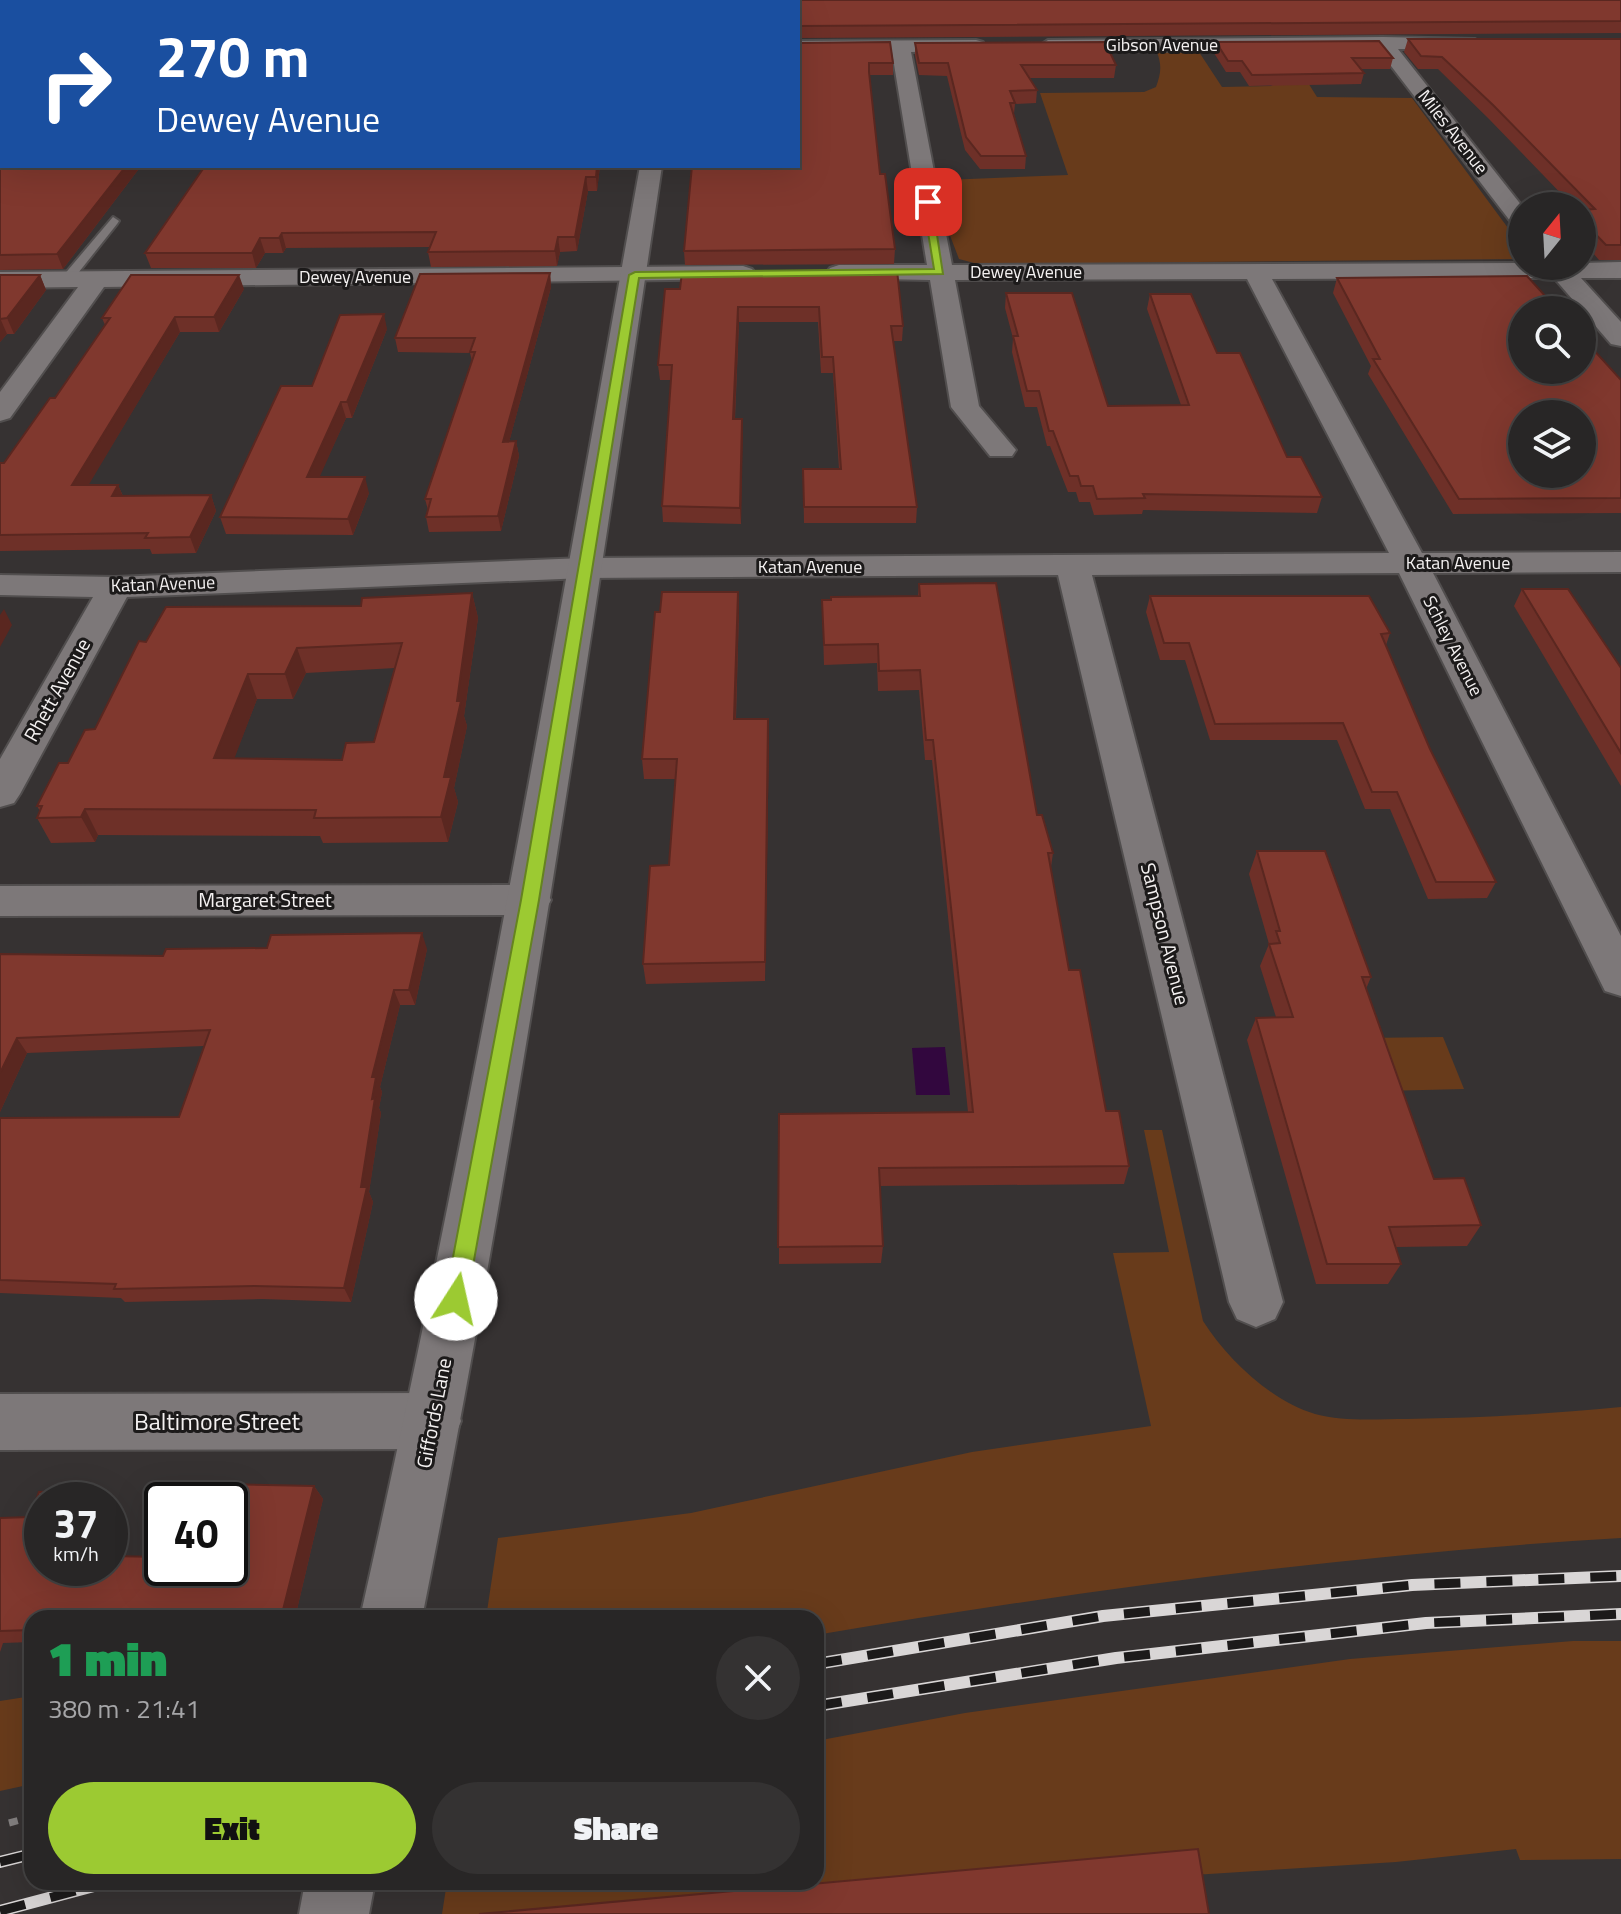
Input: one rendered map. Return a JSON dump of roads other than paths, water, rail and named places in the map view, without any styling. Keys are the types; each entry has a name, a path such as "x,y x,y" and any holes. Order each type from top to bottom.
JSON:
{"street":[{"name":"Gibson Avenue","path":"1026,46 1146,53 1383,43 1494,43"},
{"name":"Miles Avenue","path":"1383,43 1508,203"},
{"path":"800,47 995,46"},
{"path":"901,47 965,407 1001,450"},
{"name":"Giffords Lane","path":"393,1608 433,1421 530,900 651,168"},
{"name":"Dewey Avenue","path":"816,273 1256,273 1508,269"},
{"name":"Dewey Avenue","path":"1596,269 1621,270"},
{"name":"Schley Avenue","path":"1256,273 1411,563 1621,979"},
{"name":"Dewey Avenue","path":"0,280 770,274"},
{"path":"0,412 97,279"},
{"path":"1570,280 1621,338"},
{"name":"Katan Avenue","path":"0,585 115,587 584,568 1621,562"},
{"name":"Sampson Avenue","path":"1073,567 1256,1302"},
{"name":"Rhett Avenue","path":"0,794 115,587"},
{"name":"Margaret Street","path":"0,901 530,900"},
{"name":"Baltimore Street","path":"0,1422 433,1421"},
{"path":"334,1914 338,1890"}],"lane":[{"path":"67,279 113,221"}],"railway":[{"path":"824,1663 1103,1616 1412,1585 1621,1576"},
{"path":"824,1705 1116,1658 1426,1623 1621,1614"},
{"path":"0,1862 24,1856"},
{"path":"0,1911 79,1890"}]}
